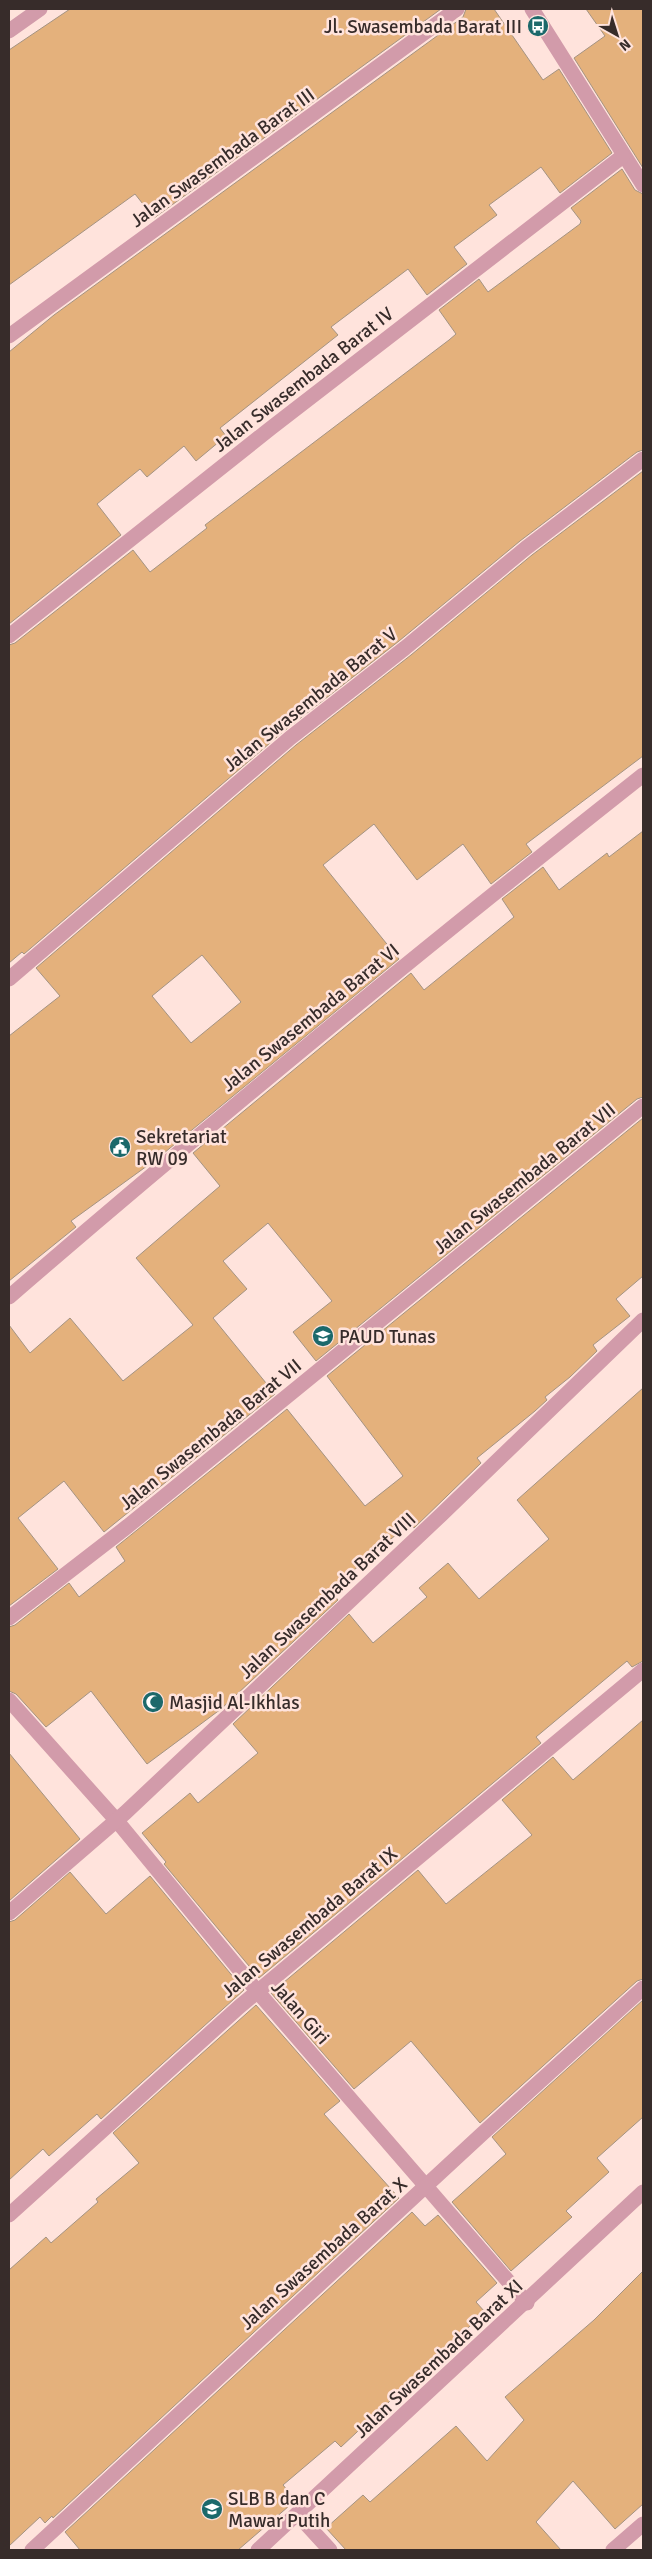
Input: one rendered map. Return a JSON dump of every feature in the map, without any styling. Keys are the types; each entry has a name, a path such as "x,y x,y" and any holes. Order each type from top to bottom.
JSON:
{"street":[{"path":"9,31 40,9"},
{"name":"Jalan Swasembada Barat III","path":"9,336 457,9"},
{"path":"532,9 623,156 643,184"},
{"name":"Jalan Swasembada Barat IV","path":"9,636 279,422 623,156"},
{"name":"Jalan Swasembada Barat V","path":"9,979 290,738 405,648 526,548 643,459"},
{"name":"Jalan Swasembada Barat VI","path":"9,1297 150,1175 450,928 643,775"},
{"name":"Jalan Swasembada Barat VII","path":"9,1618 128,1526 643,1106"},
{"name":"Jalan Swasembada Barat VIII","path":"9,1913 117,1820 441,1515 643,1320"},
{"name":"Jalan Swasembada Barat IX","path":"9,2215 257,1991 643,1670"},
{"name":"Jalan Giri","path":"9,1700 117,1820 257,1991 526,2303"},
{"name":"Jalan Swasembada Barat X","path":"32,2550 643,1988"},
{"name":"Jalan Swasembada Barat XI","path":"258,2550 526,2303 643,2192"},
{"path":"298,2515 330,2550"},
{"path":"614,2550 643,2524"}],"building":[{"path":"70,9 441,9 154,218 135,194 9,285 9,50"},
{"path":"466,9 494,9 543,80 559,69 612,153 560,193 541,167 489,205 497,215 454,247 467,264 427,295 408,269 331,327 338,335 220,428 226,436 196,461 184,446 147,477 140,469 97,504 121,535 9,624 9,352 54,315 463,17"},
{"path":"586,9 643,9 643,168 574,58 605,36"},
{"path":"622,169 635,190 643,194 643,450 637,452 520,541 399,641 284,731 24,954 22,952 9,963 9,645 15,643 133,550 150,572 207,528 205,525 456,334 439,310 479,279 488,292 580,224 581,221 571,208"},
{"path":"643,471 643,756 526,844 532,852 491,884 463,844 417,880 374,824 323,865 399,959 158,1158 71,1221 76,1227 9,1281 9,1036 60,996 36,968 296,745 411,655 532,555","holes":["202,955 241,1002 191,1043 152,996"]},
{"path":"643,831 643,1097 637,1099 316,1361 293,1332 332,1301 268,1223 223,1261 247,1289 213,1318 275,1394 104,1532 64,1481 18,1518 58,1569 9,1606 9,1325 30,1353 70,1318 123,1381 193,1325 136,1258 220,1186 193,1153 411,973 424,990 514,917 502,899 543,867 559,890 607,853 609,857"},
{"path":"643,1118 643,1276 616,1299 630,1316 593,1345 597,1351 570,1377 545,1397 547,1400 477,1458 481,1463 414,1528 409,1524 330,1590 338,1600 221,1709 147,1764 91,1691 46,1727 16,1694 9,1691 9,1627 15,1625 69,1583 79,1597 125,1561 116,1547 287,1409 365,1506 403,1476 327,1376"},
{"path":"643,1388 643,1661 632,1667 627,1661 536,1737 541,1743 259,1978 164,1864 166,1862 142,1833 190,1793 198,1803 258,1753 233,1724 349,1614 373,1643 427,1597 419,1588 448,1563 479,1599 549,1539 517,1500"},
{"path":"643,1720 643,1979 637,1981 480,2123 411,2041 354,2089 271,1993 418,1870 446,1904 532,1835 502,1800 553,1757 573,1780"},
{"path":"9,1753 80,1839 9,1901"},
{"path":"70,1872 106,1914 150,1876 244,1990 101,2119 97,2114 49,2156 43,2149 9,2180 9,1922 15,1920"},
{"path":"643,2000 643,2117 597,2158 609,2172 566,2211 572,2217 511,2271 452,2202 506,2154 492,2137"},
{"path":"256,2005 340,2101 324,2114 399,2198 53,2518 52,2516 45,2523 40,2517 9,2546 9,2270 46,2237 51,2243 98,2202 96,2199 139,2163 113,2133"},
{"path":"412,2212 425,2226 438,2215 497,2283 476,2302 485,2312 341,2447 335,2441 283,2485 296,2500 238,2550 80,2550 65,2532"},
{"path":"643,2271 643,2504 615,2529 573,2481 536,2522 561,2550 346,2550 326,2528 363,2495 370,2502 456,2426 487,2461 524,2420 505,2397 594,2320"}],"place":[{"name":"Jl. Swasembada Barat III","path":"538,26"},
{"name":"Sekretariat RW 09","path":"120,1147"},
{"name":"PAUD Tunas","path":"323,1336"},
{"name":"Masjid Al-Ikhlas","path":"153,1702"},
{"name":"SLB B dan C Mawar Putih","path":"212,2509"}]}
